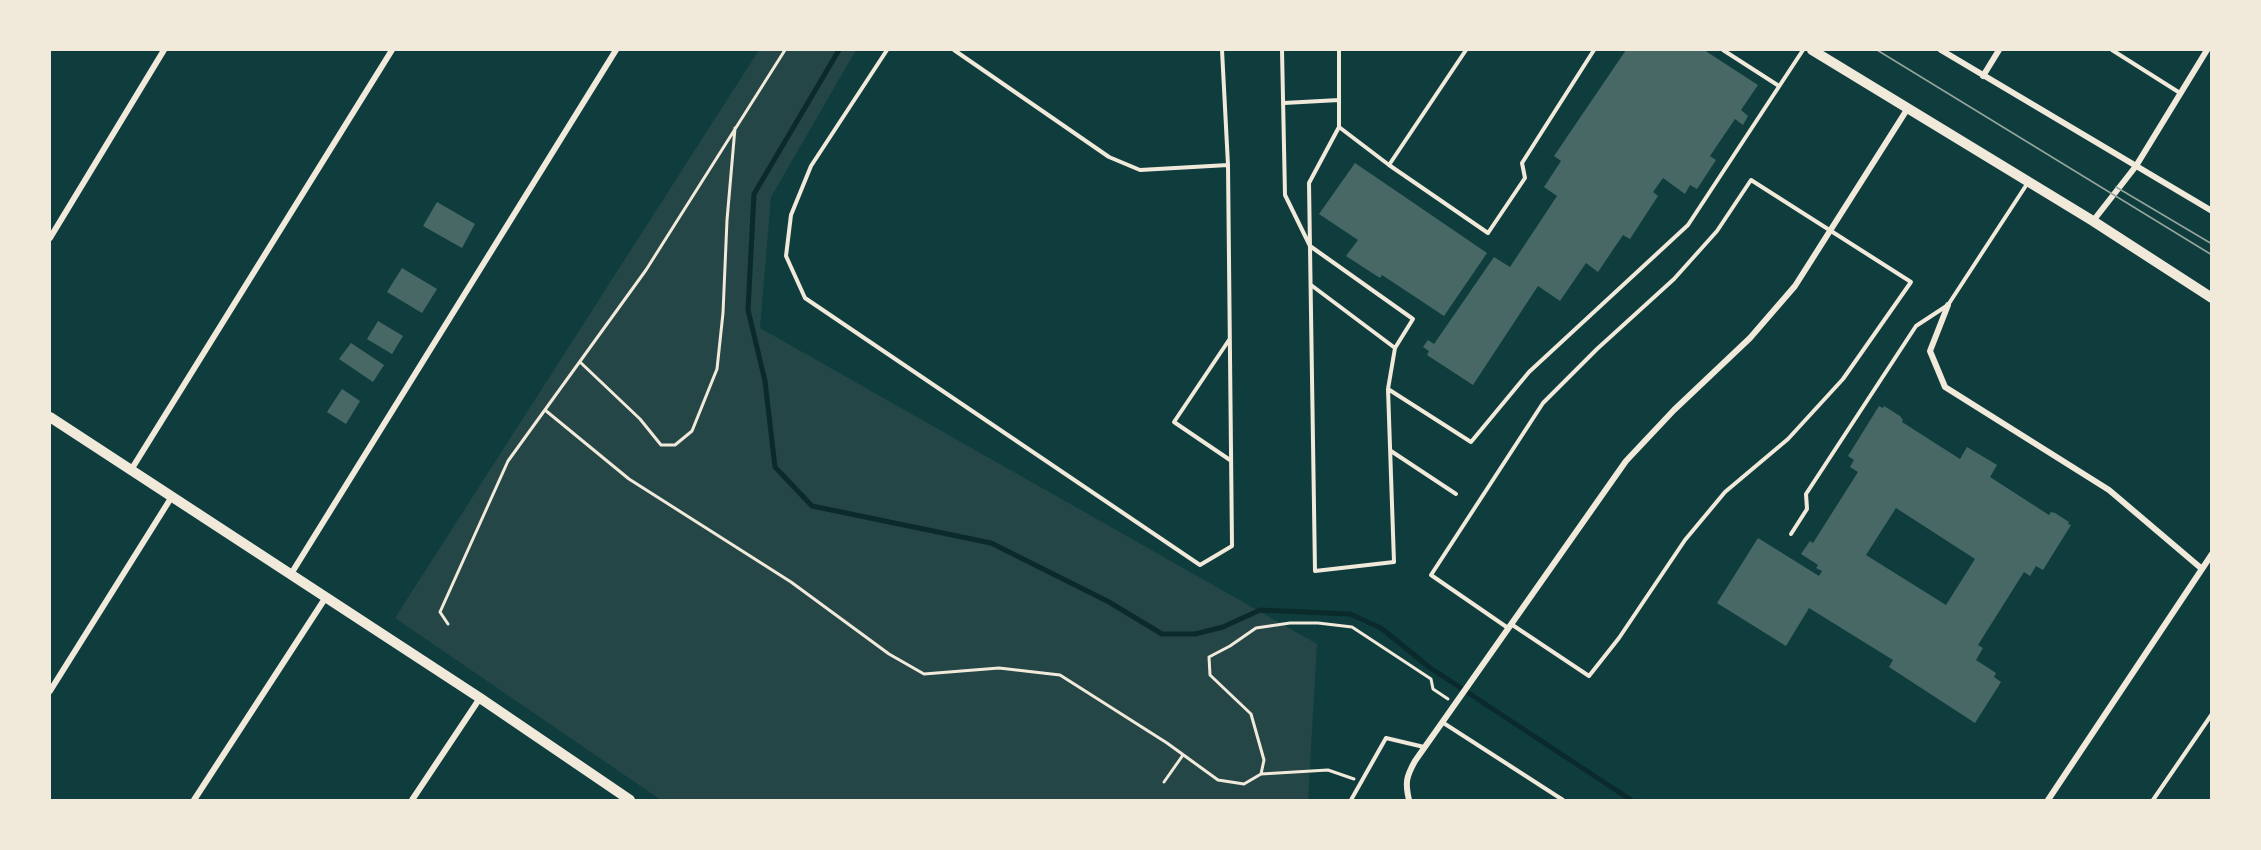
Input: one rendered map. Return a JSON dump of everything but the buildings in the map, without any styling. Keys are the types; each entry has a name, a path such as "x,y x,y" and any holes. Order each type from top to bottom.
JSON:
{"main road":[{"path":"1812,50 2093,221 2211,298"},
{"path":"50,417 171,498 326,596 630,801"}],"street":[{"path":"50,238 164,50"},
{"path":"131,470 392,50"},
{"path":"291,574 616,50"},
{"path":"1941,50 2211,211"},
{"path":"1983,76 1999,50"},
{"path":"2093,221 2136,166 2208,50"},
{"path":"1409,801 1406,786 1408,773 1626,461 1674,410 1750,338 1795,286 1908,107"},
{"path":"1948,305 1930,351 1945,387 2109,490 2202,569"},
{"path":"50,691 171,498"},
{"path":"2048,801 2211,554"},
{"path":"194,801 326,596"},
{"path":"412,801 480,698"}],"lane":[{"path":"887,50 811,166 791,215 786,256 805,298 1200,565 1232,546 1228,165 1222,50"},
{"path":"954,50 1109,157 1140,170 1228,165"},
{"path":"1282,50 1285,195 1310,246 1413,320 1395,348 1388,389 1394,562 1316,571 1311,285 1310,246 1309,183 1339,127 1339,50"},
{"path":"1389,165 1466,50"},
{"path":"1339,127 1389,165 1488,233 1525,178 1522,163 1594,50"},
{"path":"1723,50 1779,86"},
{"path":"1388,389 1471,442 1528,372 1688,225 1803,50"},
{"path":"2112,50 2180,94"},
{"path":"1284,103 1339,100"},
{"path":"1751,180 1830,230 1911,282 1843,379 1788,439 1725,492 1685,540 1619,638 1589,675 1431,575 1543,403 1597,349 1674,279 1717,231 1751,180"},
{"path":"1791,534 1806,509 1806,494 1916,326 1948,305 2029,182"},
{"path":"1311,285 1395,348"},
{"path":"1230,339 1174,422 1231,460"},
{"path":"1390,450 1456,494"},
{"path":"2153,801 2211,714"},
{"path":"1442,722 1563,801"},
{"path":"1351,801 1386,738 1425,747"}],"path":[{"path":"448,624 440,612 508,461 646,270 785,50"},
{"path":"579,362 640,419 661,445 675,445 692,431 717,369 723,313 727,220 735,126"},
{"path":"545,410 629,479 791,582 889,654 924,674 999,668 1060,675 1183,754 1218,780 1244,784 1261,774 1328,770 1362,781"},
{"path":"1261,774 1264,760 1251,714 1210,675 1209,657 1256,628 1290,622 1352,627 1431,679 1433,689 1456,703"},
{"path":"1164,782 1183,754"}],"shaded area":[{"path":"759,50 856,50 771,197 760,328 1317,644 1308,800 661,800 395,618"}],"waterway":[{"path":"839,50 754,194 748,310 765,381 775,467 812,506 991,543 1109,602 1162,634 1195,634 1223,627 1260,610 1350,614 1381,628 1429,667 1631,800"}],"tram line":[{"path":"1877,50 2212,255"},
{"path":"2116,187 2212,244"}]}
